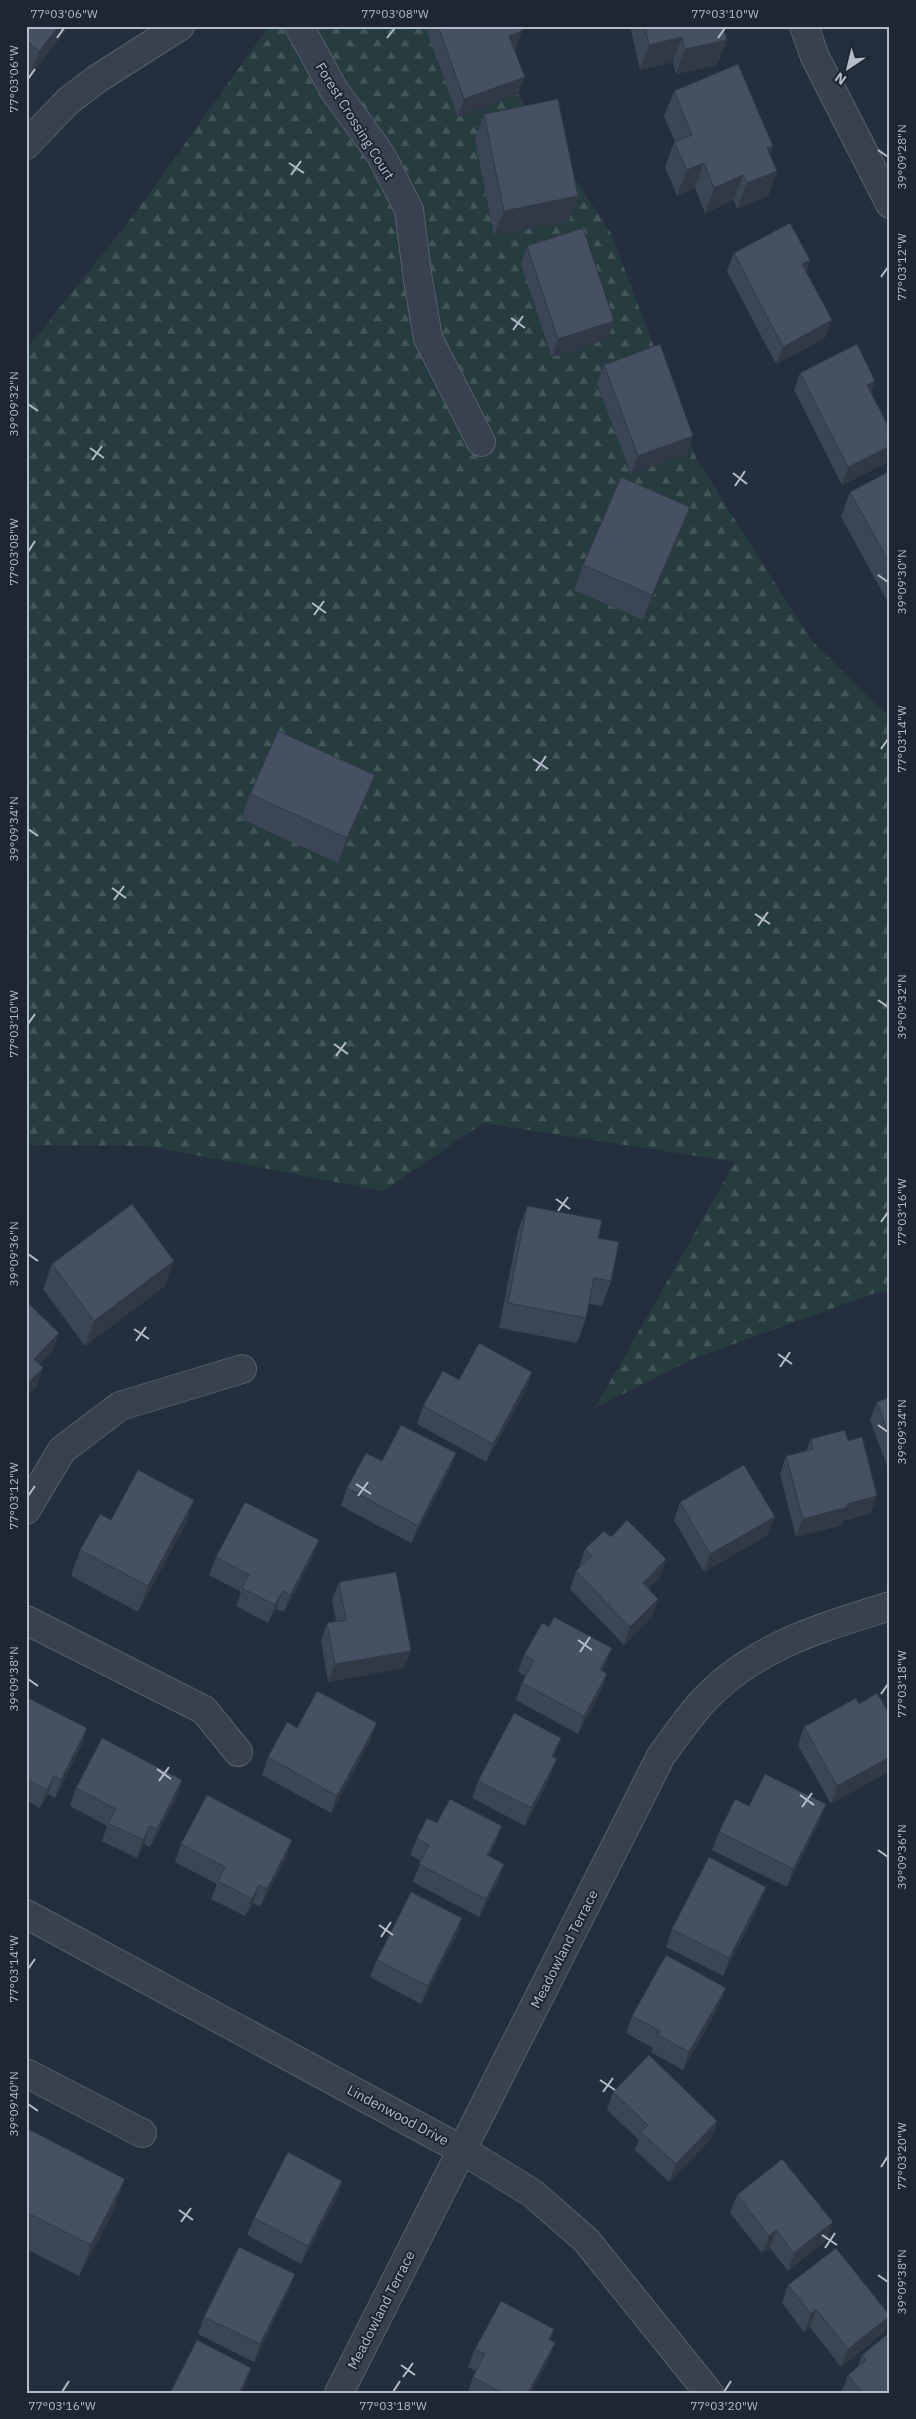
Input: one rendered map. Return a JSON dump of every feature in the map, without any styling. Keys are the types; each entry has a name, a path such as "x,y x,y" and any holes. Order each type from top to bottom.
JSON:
{"street":[{"path":"26,145 68,101 97,79 180,26"},
{"name":"Forest Crossing Court","path":"299,26 334,90 380,155 409,210 428,338 481,442"},
{"path":"804,26 815,57 890,204"},
{"path":"26,1510 62,1450 120,1406 242,1369"},
{"name":"Meadowland Terrace","path":"339,2393 661,1756 705,1699 750,1660 806,1632 890,1606"},
{"path":"26,1620 204,1710 238,1752"},
{"name":"Lindenwood Drive","path":"26,1914 462,2150 532,2193 586,2240 709,2393"},
{"path":"26,2073 142,2133"}],"green space":[{"path":"269,26 473,26 611,233 696,458 811,640 890,718 890,1290 875,1293 695,1358 595,1408 735,1162 483,1123 383,1191 148,1146 26,1145 26,350 136,212"}],"building":[{"path":"26,26 59,26 39,51 26,40"},
{"path":"438,26 521,26 522,31 509,36 525,77 464,99"},
{"path":"645,26 723,26 727,40 685,49 682,37 649,45"},
{"path":"738,64 773,146 767,148 777,171 747,183 743,175 714,188 704,163 687,170 674,142 692,135 674,91"},
{"path":"558,99 578,196 504,211 484,114"},
{"path":"790,223 810,260 802,264 832,320 783,347 734,253"},
{"path":"583,228 614,321 558,339 527,246"},
{"path":"660,344 693,436 638,456 604,365"},
{"path":"857,344 875,381 867,385 890,430 890,446 848,467 800,373"},
{"path":"890,471 890,564 850,492"},
{"path":"621,477 690,507 652,595 583,565"},
{"path":"278,731 375,775 347,838 250,794"},
{"path":"132,1204 174,1261 94,1321 52,1264"},
{"path":"527,1206 602,1220 598,1238 619,1242 611,1281 594,1278 586,1318 508,1303"},
{"path":"26,1301 59,1333 34,1359 43,1368 26,1385"},
{"path":"479,1343 532,1372 493,1444 423,1406 443,1371 459,1380"},
{"path":"890,1397 890,1438 877,1402"},
{"path":"401,1425 456,1453 418,1526 347,1488 366,1453 382,1461"},
{"path":"845,1430 848,1441 862,1437 877,1496 847,1504 848,1507 803,1519 786,1456 813,1449 811,1439"},
{"path":"744,1465 775,1517 710,1554 680,1502"},
{"path":"138,1470 194,1500 148,1586 80,1550 100,1514 111,1520"},
{"path":"245,1502 319,1540 290,1595 283,1591 275,1605 242,1588 249,1575 216,1557"},
{"path":"627,1520 666,1559 643,1583 658,1599 630,1627 576,1571 592,1556 585,1549 604,1531 611,1537"},
{"path":"396,1572 411,1651 335,1664 327,1623 346,1620 339,1582"},
{"path":"554,1617 612,1648 600,1669 607,1674 584,1716 522,1683 534,1660 524,1655 542,1623 549,1627"},
{"path":"317,1691 377,1723 337,1796 268,1757 287,1722 297,1728"},
{"path":"877,1693 890,1715 890,1757 837,1786 804,1727 856,1698 859,1704"},
{"path":"26,1697 87,1728 61,1780 54,1776 47,1790 26,1779"},
{"path":"514,1713 561,1738 552,1756 557,1759 531,1808 478,1781"},
{"path":"102,1738 182,1780 157,1829 150,1826 143,1840 108,1823 116,1809 76,1788"},
{"path":"765,1774 826,1804 793,1869 719,1832 735,1799 749,1806"},
{"path":"207,1795 292,1840 267,1889 259,1885 252,1899 218,1881 225,1867 181,1844"},
{"path":"450,1799 502,1826 487,1855 504,1864 486,1899 419,1864 429,1845 417,1838 427,1818 437,1823"},
{"path":"709,1857 766,1887 729,1958 672,1929"},
{"path":"411,1892 462,1918 428,1986 377,1960"},
{"path":"666,1955 726,1988 689,2052 658,2035 660,2031 632,2016"},
{"path":"649,2055 717,2121 676,2164 641,2132 648,2125 613,2092"},
{"path":"26,2128 125,2179 91,2245 26,2212"},
{"path":"288,2152 342,2181 308,2246 254,2218"},
{"path":"782,2159 833,2222 794,2253 776,2230 769,2236 737,2195"},
{"path":"239,2247 295,2274 260,2344 204,2317"},
{"path":"836,2248 890,2316 848,2349 816,2309 811,2314 788,2285"},
{"path":"501,2301 554,2329 549,2339 555,2343 528,2393 503,2393 473,2377 485,2354 475,2349"},
{"path":"890,2332 890,2393 862,2393 848,2375 866,2360 862,2355"},
{"path":"197,2340 251,2368 239,2393 170,2393"}]}
